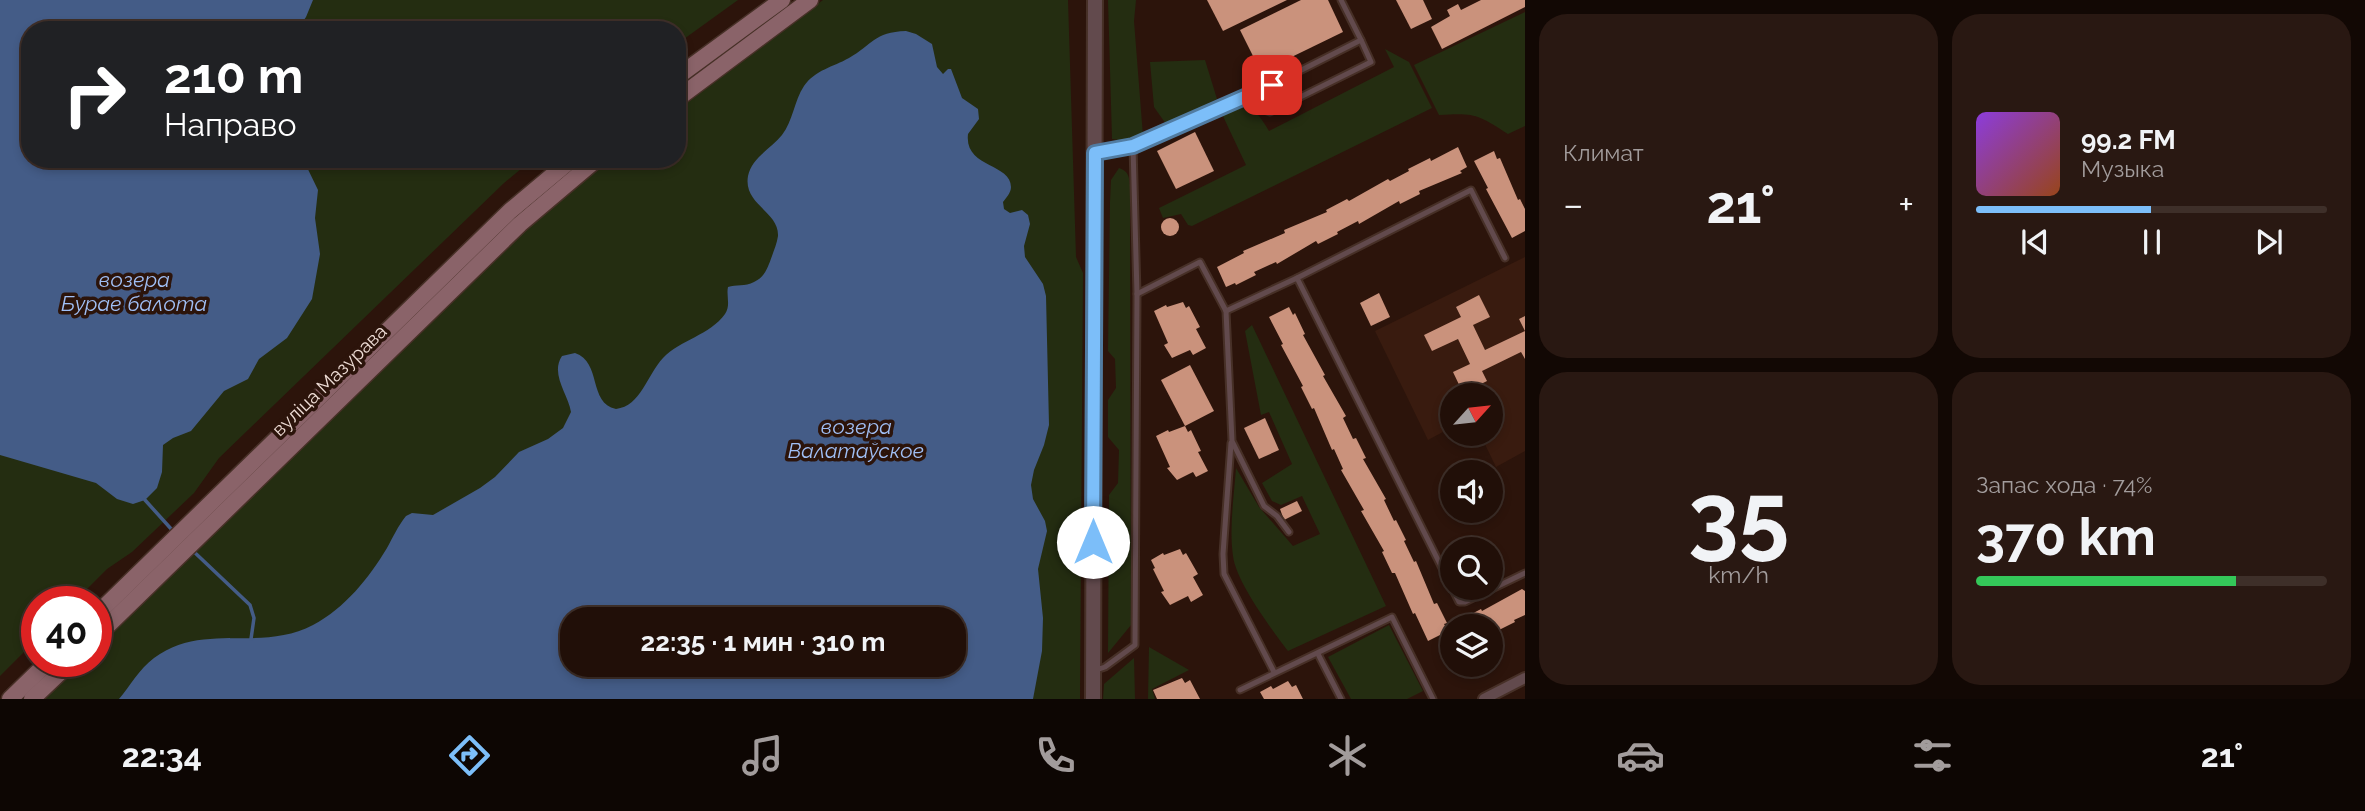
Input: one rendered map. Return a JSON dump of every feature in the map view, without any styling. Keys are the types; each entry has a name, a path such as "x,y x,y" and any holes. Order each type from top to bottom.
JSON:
{"main road":[{"path":"686,70 782,0"},
{"path":"686,92 810,0"},
{"name":"вуліца Мазурава","path":"112,618 151,573 510,211 561,168"},
{"name":"вуліца Мазурава","path":"212,512 520,224 586,168"},
{"name":"вуліца Мазурава","path":"112,603 151,573"},
{"path":"10,699 33,677"},
{"path":"32,699 55,677"}],"street":[{"path":"1093,699 1095,0"},
{"path":"1484,699 1525,678"}],"lane":[{"path":"1238,101 1270,112 1371,62 1340,0"},
{"path":"1095,153 1133,146 1238,101 1361,40"},
{"path":"1093,671 1105,667 1135,645 1137,294 1133,146"},
{"path":"1226,312 1471,190 1506,258"},
{"path":"1137,294 1200,262 1226,312 1232,441 1223,554 1224,574 1274,673"},
{"path":"1297,278 1459,602 1465,602 1525,573"},
{"path":"1232,441 1264,506 1277,516 1289,531"},
{"path":"1240,690 1392,617 1433,699"},
{"path":"1318,654 1341,699"}],"shaded area":[{"path":"1525,257 1525,451 1503,463 1503,460 1493,460 1486,446 1503,446 1503,383 1440,383 1440,434 1428,440 1375,331"}],"green space":[{"name":"возера Бурае балота","path":"0,0 738,0 686,38 686,21 21,21 21,168 522,168 219,458 194,493 132,552 107,569 90,586 21,586 21,655 0,676"},
{"name":"возера Валатаўское","path":"823,0 1068,0 1076,257 1083,273 1080,699 43,699 66,677 112,677 112,631 523,229 597,168 686,168 686,100"},
{"path":"1108,0 1136,0 1134,21 1143,136 1126,141 1112,139"},
{"path":"1525,12 1525,126 1508,134 1475,116 1439,115 1414,65"},
{"path":"1385,49 1409,62 1432,108 1192,226 1188,225 1181,214 1163,218 1159,208 1246,165 1221,112 1245,106 1260,117 1269,131 1394,67"},
{"path":"1205,60 1217,99 1166,124 1154,107 1150,62"},
{"path":"1119,168 1128,174 1130,185 1131,625 1108,653 1109,495 1118,483 1119,450 1108,437 1108,400 1116,388 1115,359 1108,351 1110,202 1111,180"},
{"path":"1252,325 1386,606 1288,651 1256,605 1236,567 1233,556 1232,512 1236,468 1259,507 1293,546 1320,534 1302,496 1281,505 1272,501 1262,483 1292,464 1269,412 1261,415 1245,331"},
{"path":"1389,625 1423,691 1407,699 1351,699 1328,657"},
{"path":"1149,647 1189,670 1152,689 1155,699 1148,699"},
{"path":"1134,658 1135,699 1103,699 1104,684"}],"water":[{"name":"возера Бурае балота","path":"0,0 313,0 303,21 21,21 21,168 307,168 318,190 315,218 320,254 312,299 287,338 259,359 248,379 224,391 191,431 163,445 162,472 157,488 145,500 133,504 117,499 96,483 0,455"},
{"name":"возера Валатаўское","path":"906,31 932,44 937,67 943,74 951,69 962,98 978,109 979,119 968,134 969,145 980,159 1004,173 1009,179 1011,189 1003,202 1004,209 1010,213 1022,210 1028,215 1030,224 1024,246 1025,257 1043,284 1046,296 1049,425 1031,485 1033,499 1045,521 1047,531 1038,569 1043,618 1042,651 1033,699 119,699 149,662 173,647 192,641 273,637 293,633 313,625 336,610 372,570 406,516 412,513 433,515 480,488 519,452 548,439 563,428 571,412 559,377 562,356 575,353 583,358 589,365 598,391 607,405 616,409 632,402 663,358 711,327 725,314 728,307 728,287 751,284 766,271 777,241 777,227 751,194 748,176 753,164 786,129 804,86 819,72 849,58 887,34"}],"building":[{"path":"1207,0 1287,0 1223,31"},
{"path":"1301,0 1328,0 1343,32 1261,72 1240,30"},
{"path":"1396,0 1423,0 1432,19 1411,29"},
{"path":"1481,0 1525,0 1525,7 1442,49 1431,27 1450,16 1447,10 1458,4 1461,10"},
{"path":"1195,132 1214,171 1176,189 1157,151"},
{"path":"1458,147 1467,167 1460,171 1462,173 1419,191 1420,194 1400,204 1399,201 1359,224 1358,221 1318,244 1316,241 1277,264 1276,262 1254,272 1256,275 1236,285 1235,283 1226,287 1217,267 1244,253 1243,251 1285,233 1284,230 1327,212 1326,210 1347,199 1349,201 1388,179 1390,181 1430,158 1431,161"},
{"path":"1494,151 1525,209 1525,231 1512,238 1474,161"},
{"path":"1170,218 1176,221 1179,227 1176,233 1170,236 1164,233 1161,227 1164,221"},
{"path":"1379,293 1390,317 1371,326 1360,303"},
{"path":"1479,295 1490,317 1473,325 1485,350 1525,331 1525,359 1521,352 1482,371 1487,381 1483,383 1458,383 1453,372 1470,364 1458,339 1432,351 1424,335 1461,317 1456,307"},
{"path":"1183,302 1186,308 1189,306 1200,327 1196,329 1206,348 1193,355 1190,350 1172,358 1164,345 1168,343 1154,311 1166,305 1167,307"},
{"path":"1289,307 1293,315 1295,313 1305,334 1303,335 1325,375 1323,376 1346,416 1343,418 1353,439 1356,438 1366,458 1363,459 1386,499 1384,500 1406,540 1404,541 1414,562 1416,561 1434,604 1437,603 1442,614 1440,614 1440,635 1428,641 1415,613 1413,614 1269,317"},
{"path":"1525,316 1525,331 1519,319"},
{"path":"1190,365 1214,411 1185,426 1161,380"},
{"path":"1265,418 1279,450 1259,459 1244,428"},
{"path":"1185,426 1188,432 1191,430 1208,471 1196,477 1193,472 1177,480 1167,468 1170,467 1156,436"},
{"path":"1297,501 1302,511 1284,520 1280,509"},
{"path":"1180,549 1183,555 1186,553 1198,574 1193,577 1203,595 1191,602 1188,596 1170,605 1161,592 1164,591 1151,560 1163,553 1164,555"},
{"path":"1522,589 1525,591 1525,615 1503,628 1503,614 1472,614 1481,609 1482,611"},
{"path":"1182,678 1185,683 1190,680 1200,699 1157,699 1153,690"},
{"path":"1288,681 1292,687 1296,685 1303,699 1264,699 1260,692 1271,686 1273,689"}],"waterway":[{"path":"145,500 173,531"},
{"path":"191,549 250,605 254,618 251,639"}],"route":[{"path":"1093,542 1095,153 1133,146 1272,85"}]}
